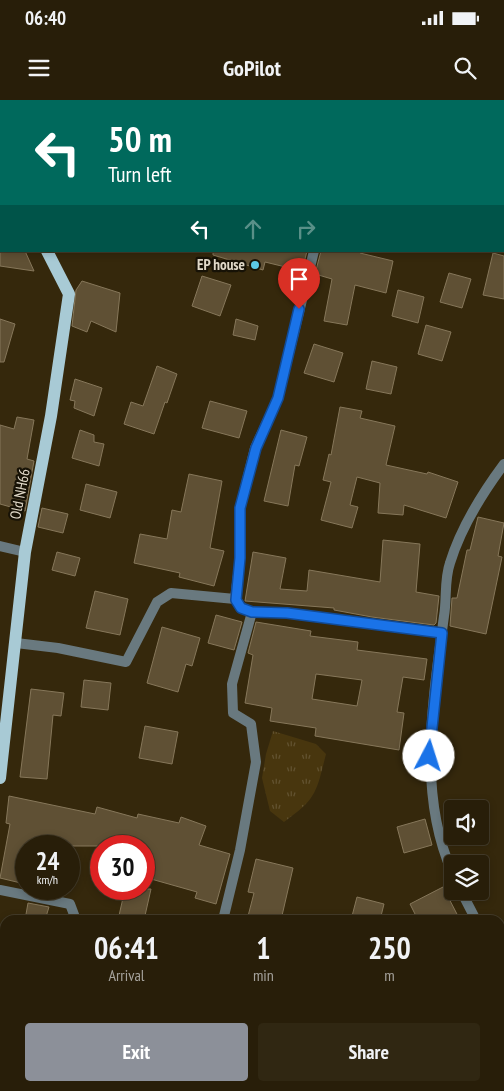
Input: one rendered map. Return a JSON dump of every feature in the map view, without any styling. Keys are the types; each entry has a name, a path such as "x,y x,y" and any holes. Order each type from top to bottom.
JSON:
{"main road":[{"name":"Old NH66","path":"0,778 25,552 51,416 69,294 48,252"}],"street":[{"path":"314,252 278,398 256,448 240,508 240,558 236,600 241,608 252,612 287,613 442,633"},
{"path":"446,855 440,831 429,756 449,566 458,539 482,496 504,464"},
{"path":"0,546 25,552"},
{"path":"16,643 58,648 126,662 157,602 170,593 236,600"},
{"path":"223,915 240,850 256,762 251,724 233,713 232,684 252,612"},
{"path":"0,890 70,904 74,915"},
{"path":"466,900 473,915"}],"green space":[{"path":"273,731 316,744 326,754 314,794 303,807 284,822 270,811 262,778 266,754"}],"building":[{"path":"0,252 25,252 34,271 0,266"},
{"path":"213,252 307,252 302,271 265,262 263,270 213,255"},
{"path":"321,252 360,252 393,261 386,293 355,285 347,325 324,321 332,279 315,274"},
{"path":"493,253 504,256 504,299 483,295"},
{"path":"449,273 471,279 462,308 440,302"},
{"path":"202,276 231,285 220,316 192,306"},
{"path":"82,281 120,293 116,332 91,321 87,332 72,326 76,290"},
{"path":"398,290 424,297 418,323 392,316"},
{"path":"0,319 15,324 4,362 0,362"},
{"path":"236,319 258,326 255,340 233,335"},
{"path":"426,325 451,332 442,361 418,354"},
{"path":"314,344 343,353 334,382 304,373"},
{"path":"372,361 397,367 391,394 366,389"},
{"path":"157,366 177,374 154,434 124,424 131,402 143,406"},
{"path":"75,379 102,388 94,416 74,408 75,401 70,400"},
{"path":"210,401 247,411 239,438 202,428"},
{"path":"340,407 362,411 360,418 395,426 386,465 427,474 428,472 458,482 446,518 404,505 403,515 378,513 380,483 357,477 350,505 358,507 352,528 321,520 331,482 323,480 329,454 331,455"},
{"path":"17,417 34,420 27,459 34,461 25,511 0,504 0,425 14,429"},
{"path":"80,430 94,435 94,442 104,444 99,466 72,458"},
{"path":"281,430 307,437 299,466 295,465 288,506 264,501"},
{"path":"189,474 222,481 210,548 224,551 214,586 179,577 180,573 134,563 140,534 167,539 172,510 181,512"},
{"path":"86,484 117,492 110,518 80,510"},
{"path":"42,508 68,514 63,533 38,527"},
{"path":"478,517 504,523 498,556 502,557 486,634 450,626 452,598 457,598 467,550 470,550"},
{"path":"383,540 420,544 416,592 439,596 436,623 434,625 372,617 334,610 334,608 245,601 253,552 286,558 280,589 307,591 309,570 380,582"},
{"path":"57,552 80,558 75,576 52,570"},
{"path":"95,591 128,599 120,635 86,628"},
{"path":"216,615 242,622 234,650 208,643"},
{"path":"256,622 311,631 310,636 358,642 357,650 427,659 424,680 403,677 397,712 404,713 399,750 315,736 316,728 270,721 272,708 245,703 253,655 248,653","holes":["316,674 362,680 357,706 312,699"]},
{"path":"162,627 200,638 192,666 186,664 178,692 147,683"},
{"path":"84,680 111,683 108,710 81,707"},
{"path":"31,689 64,693 61,716 53,715 47,779 20,777"},
{"path":"145,726 178,732 172,764 139,758"},
{"path":"9,796 95,814 97,807 137,818 138,814 179,823 181,817 206,826 199,845 230,854 216,904 195,898 197,892 155,880 155,835 90,835 90,846 80,846 80,835 15,835 15,882 0,878 10,824 6,823"},
{"path":"425,819 432,845 404,853 397,827"},
{"path":"256,859 293,868 282,915 248,915 254,893 248,892"},
{"path":"443,887 444,900 450,900 457,915 416,915 410,904"},
{"path":"357,897 384,904 381,915 352,915"},
{"path":"123,900 149,900 145,915 119,915"},
{"path":"28,903 49,907 47,915 26,915"}],"place":[{"name":"EP house","path":"255,265"}],"route":[{"path":"299,309 278,398 256,448 240,508 240,558 236,600 241,608 252,612 287,613 442,633 429,756"}]}
